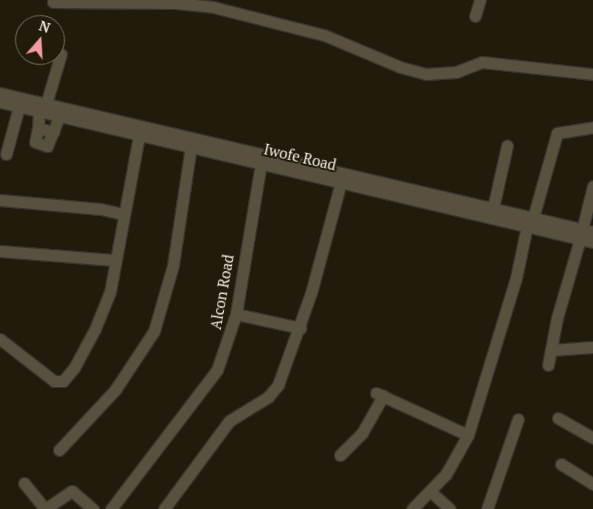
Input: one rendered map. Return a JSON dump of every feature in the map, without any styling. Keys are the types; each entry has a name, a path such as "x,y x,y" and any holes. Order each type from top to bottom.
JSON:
{"street":[{"path":"475,16 480,0"},
{"path":"53,2 176,3 213,7 324,35 400,67 426,74 456,72 482,62 593,74"},
{"path":"57,65 42,107 35,141 42,145 48,145 59,116"},
{"name":"Iwofe Road","path":"0,92 42,107 493,208 530,222"},
{"name":"Iwofe Road","path":"0,102 19,106 42,107 59,116 139,135 341,182 585,234 593,242"},
{"path":"6,154 19,106"},
{"path":"412,509 430,492 461,451 468,435 516,278 530,222 557,133 593,127"},
{"path":"0,339 54,382 63,381 85,348 106,306 139,135"},
{"path":"59,450 115,390 154,331 174,265 191,146"},
{"path":"493,208 507,146"},
{"name":"Alcon Road","path":"111,509 211,380 229,340 236,314 261,163"},
{"path":"164,509 229,421 274,392 300,328 341,182"},
{"path":"548,365 585,234 593,186"},
{"path":"0,200 101,209 123,214"},
{"path":"0,251 114,260"},
{"path":"236,314 300,328"},
{"path":"551,350 593,346"},
{"path":"340,455 358,438 380,394 468,435"},
{"path":"558,418 593,438"},
{"path":"487,509 518,419"},
{"path":"561,464 593,484"},
{"path":"24,483 45,509 72,491 92,509"},
{"path":"430,492 450,509"}]}
